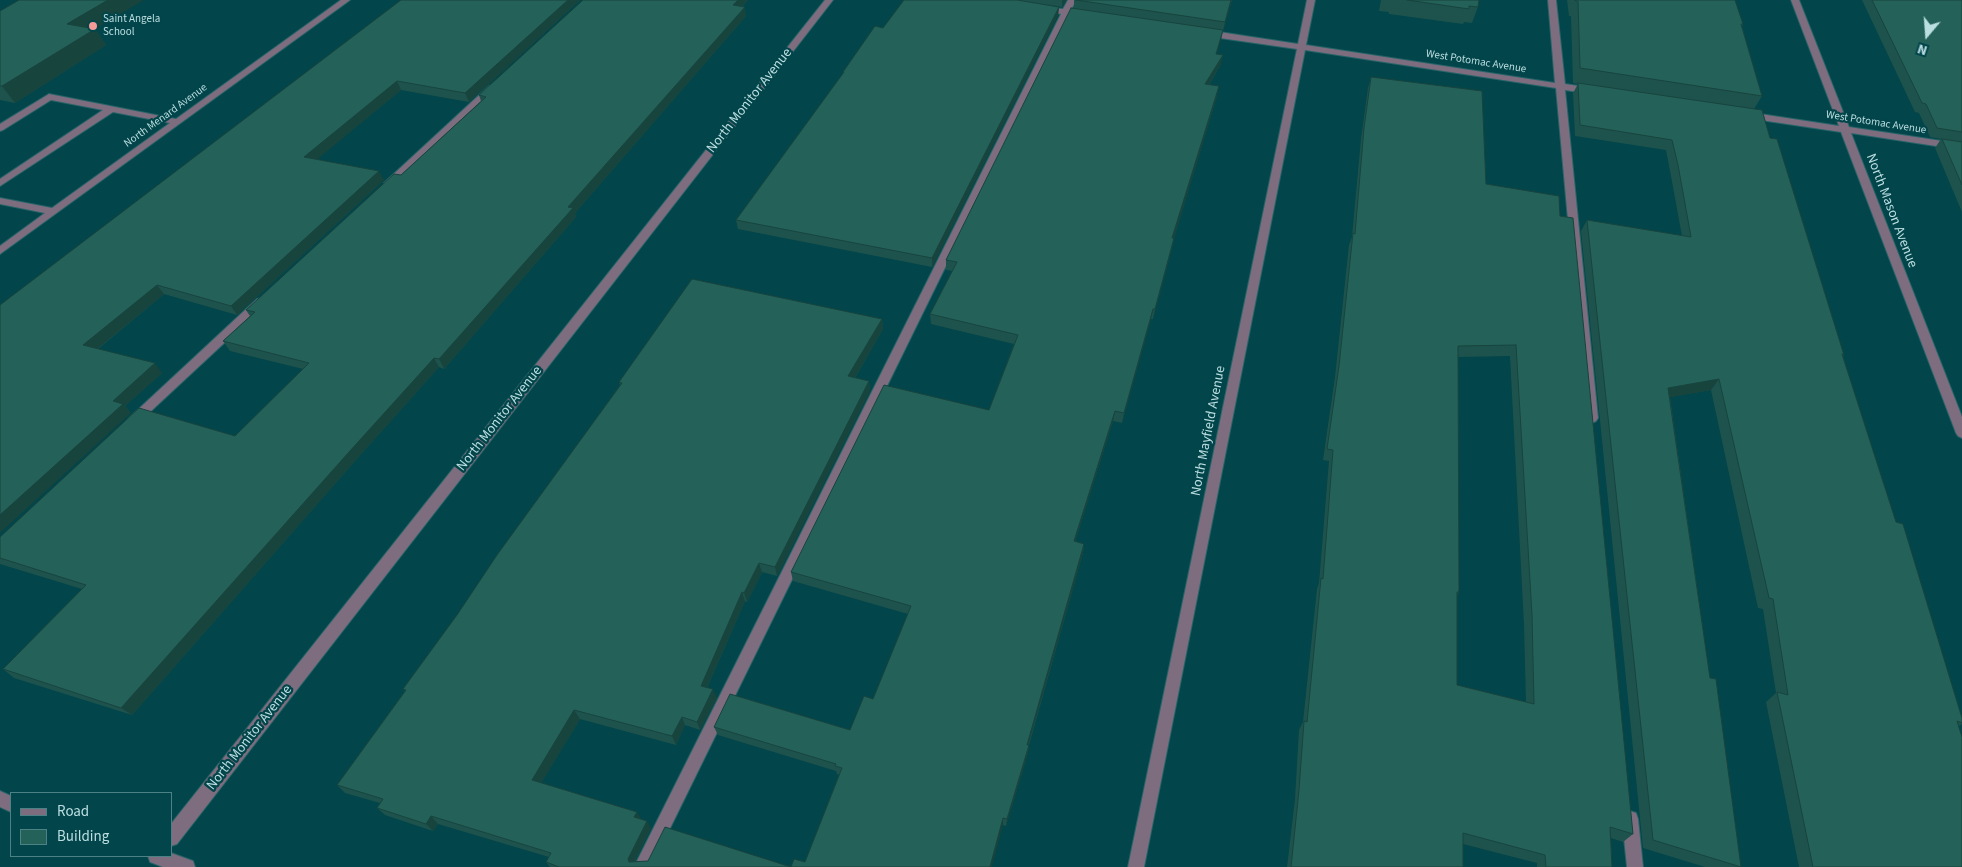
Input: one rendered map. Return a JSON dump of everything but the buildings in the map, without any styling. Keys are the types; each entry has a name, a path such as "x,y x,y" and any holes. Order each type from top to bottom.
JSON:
{"street":[{"name":"North Menard Avenue","path":"0,251 346,0"},
{"name":"North Monitor Avenue","path":"172,837 829,0"},
{"path":"642,867 1072,0"},
{"name":"North Mayfield Avenue","path":"1136,867 1311,0"},
{"path":"1552,0 1593,431"},
{"name":"North Mason Avenue","path":"1795,0 1962,433"},
{"path":"1030,7 1095,16"},
{"name":"West Potomac Avenue","path":"1192,31 1600,92"},
{"path":"377,195 501,81"},
{"path":"0,128 49,97 178,122"},
{"path":"0,183 111,109"},
{"name":"West Potomac Avenue","path":"1736,113 1962,147"},
{"path":"0,200 54,212"},
{"path":"123,430 268,296"},
{"path":"1629,808 1634,867"},
{"path":"160,857 187,867"}],"place":[{"name":"Saint Angela School","path":"93,26"}]}
